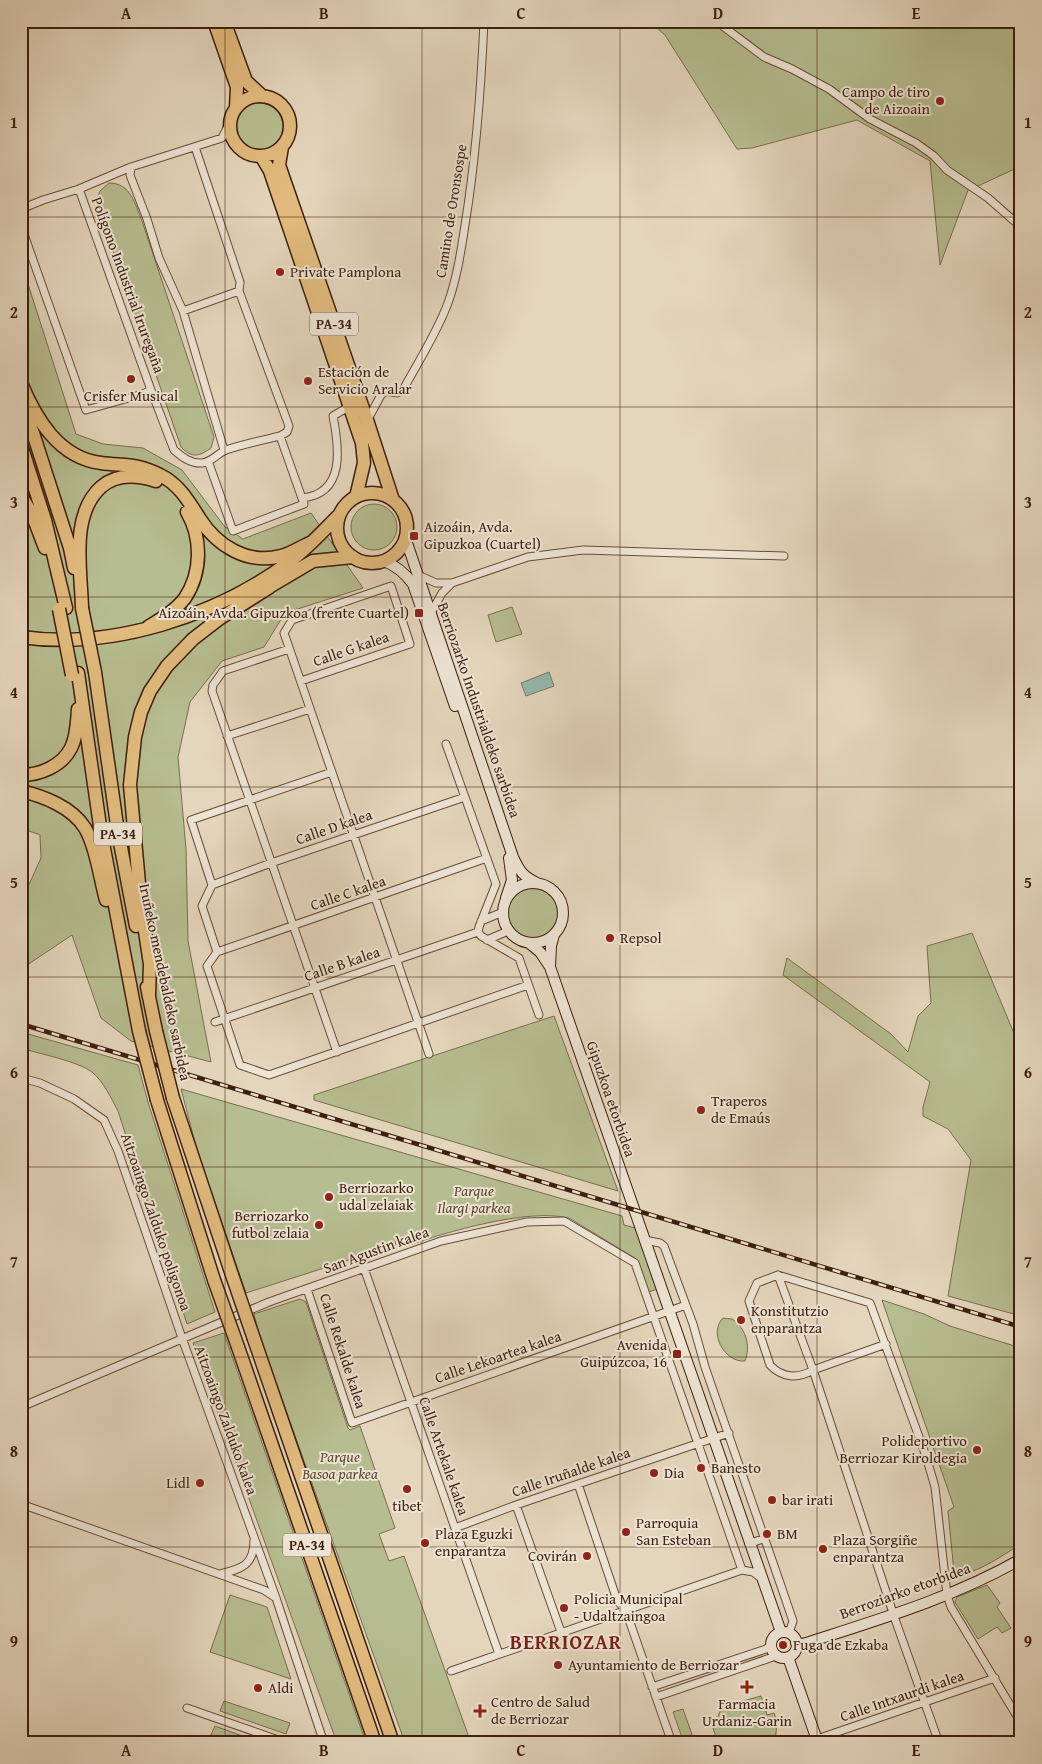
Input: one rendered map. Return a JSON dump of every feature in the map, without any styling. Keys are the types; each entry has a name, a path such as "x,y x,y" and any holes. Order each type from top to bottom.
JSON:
{"highway":[{"path":"214,21 237,87 236,107 230,122 231,135 238,146 248,154 261,156 273,154 282,147"},
{"name":"PA-34","path":"224,21 246,81 261,95 280,102 288,113 291,126 289,138 282,147 279,165 393,500 400,508 404,517 405,537"},
{"path":"236,107 247,98 261,95"},
{"name":"PA-34","path":"261,156 270,171 362,443 364,463 356,497"},
{"path":"21,383 34,410 47,430 63,448 80,457 99,463 138,465 161,475 176,485 190,502 213,537 227,548 244,555 261,558 281,556 312,542"},
{"path":"21,404 33,433 70,548 82,608"},
{"path":"21,446 45,520 75,674 80,687 76,734 71,748 62,760 49,769 32,775 21,775"},
{"path":"82,608 80,530 85,508 94,494 108,482 124,476 142,476 161,483 180,500 192,520 198,539 198,560 193,579 184,598 166,616 148,627"},
{"path":"24,639 71,640 107,637 180,619 218,605 250,588 290,561 339,515 349,501 365,494 375,493 393,500"},
{"path":"21,496 32,514 44,545 63,609"},
{"path":"339,515 337,527 339,539 344,549 353,557 364,562 384,561 395,554 405,537"},
{"path":"149,995 150,964 141,906 130,785 135,737 141,712 150,691 167,666 192,639 219,619 297,569 313,561 353,557"},
{"path":"24,639 71,646 106,643 151,635 204,617 270,587"},
{"name":"Iruñeko mendebaldeko sarbidea","path":"82,608 95,672 118,832 156,1031 174,1098 232,1275 393,1743"},
{"name":"PA-34","path":"80,687 101,833 127,974 139,1031 157,1100 214,1280 375,1743"},
{"path":"21,791 34,794 57,804 84,827 95,857 115,944 127,974"},
{"path":"367,1667 398,1743"}],"main road":[{"name":"Berriozarko Industrialdeko sarbidea","path":"405,537 518,869 524,876 537,883"},
{"name":"Berriozarko Industrialdeko sarbidea","path":"384,561 393,564 406,574 413,584 511,864 512,880 506,898"},
{"path":"528,883 537,883 546,886 560,900 563,909 563,919 554,935 547,940 529,943 520,940 508,931 502,912 506,898 512,891 528,883"},
{"name":"Gipuzkoa etorbidea","path":"550,967 551,946 554,935"},
{"name":"Gipuzkoa etorbidea","path":"529,943 540,952 550,967 761,1578 785,1633 793,1636 796,1643"},
{"name":"Berroziarko etorbidea","path":"796,1643 803,1644 947,1595 996,1573 1021,1559"},
{"path":"785,1633 774,1637 770,1644 776,1656 780,1658 788,1657 795,1652 796,1643"},
{"path":"788,1657 817,1741"}],"street":[{"name":"Camino de Oronsospe","path":"367,420 381,395 386,391 401,392 444,315 452,291 470,196 477,130 484,21"},
{"path":"716,21 764,58 792,69 823,85 870,119 916,143 934,156 947,170 988,198 1021,227"},
{"name":"Polígono Industrial Iruregaña","path":"21,209 79,189 130,167 222,138 230,122"},
{"path":"195,147 240,282 239,291 289,426 287,432 280,436 224,450 208,461 233,530 304,504 280,436"},
{"path":"130,167 130,175 147,218 159,258 183,311 224,450"},
{"name":"Polígono Industrial Iruregaña","path":"79,189 174,450 190,461 200,463 208,461"},
{"name":"Polígono Industrial Iruregaña","path":"21,226 86,410 151,390"},
{"path":"183,311 239,291"},
{"path":"302,498 311,498 323,491 332,481 338,454 333,416 350,406"},
{"path":"418,575 436,583 452,583 528,557 583,550 784,556"},
{"path":"430,612 442,593 452,583"},
{"name":"Calle G kalea","path":"289,648 284,633 292,620 391,586 410,644 300,681"},
{"path":"337,1052 212,691 213,685 223,671 289,648 429,1054"},
{"path":"227,736 310,710"},
{"path":"446,744 496,884 478,932 487,940 519,958 539,1015"},
{"path":"332,772 191,820 212,885 202,906 218,952 207,966 240,1065 269,1075 528,985"},
{"name":"Calle D kalea","path":"212,885 271,863 466,798"},
{"name":"Calle C kalea","path":"218,952 487,858"},
{"path":"481,921 502,912"},
{"path":"487,940 508,931"},
{"name":"Calle B kalea","path":"215,1022 478,932"},
{"name":"Aitzoaingo Zalduko poligonoa","path":"21,1078 40,1083 74,1099 104,1120 118,1151 182,1338"},
{"name":"San Agustin kalea","path":"182,1338 268,1302 441,1241 527,1222 564,1221 635,1263 654,1317"},
{"path":"644,1240 660,1243 664,1246 686,1305 705,1367 792,1621 785,1633"},
{"name":"Calle Artekale kalea","path":"364,1268 499,1654"},
{"path":"778,1275 813,1370 893,1613 939,1743"},
{"path":"886,1344 813,1370 805,1375 789,1376 770,1365 749,1301 757,1283 778,1275 870,1303 886,1344 935,1487 947,1595 953,1610 995,1678 1017,1707 1021,1723"},
{"name":"Calle Rekalde kalea","path":"307,1288 352,1423"},
{"path":"686,1305 654,1317 742,1570"},
{"name":"Calle Lekoartea kalea","path":"352,1423 654,1317"},
{"name":"Aitzoaingo Zalduko kalea","path":"21,1407 182,1338 254,1535 324,1743"},
{"path":"697,1444 729,1433"},
{"name":"Calle Iruñalde kalea","path":"455,1528 516,1505 697,1444"},
{"path":"578,1484 617,1600 626,1611 672,1743"},
{"path":"21,1504 264,1590 276,1598"},
{"path":"516,1505 561,1632"},
{"path":"219,1574 237,1570 248,1562 253,1549 254,1535"},
{"path":"750,1544 765,1538"},
{"path":"451,1671 742,1570 753,1572 761,1578"},
{"path":"652,1687 766,1649 770,1644"},
{"path":"656,1697 776,1656"},
{"name":"Calle Intxaurdi kalea","path":"817,1741 995,1678"},
{"path":"187,1708 286,1743"}],"green space":[{"path":"649,21 1021,21 1021,154 1018,155 1021,155 1021,166 978,186 970,185 940,265 930,161 857,120 752,148 737,149 665,35"},
{"path":"259,103 268,105 276,110 281,118 283,127 281,136 276,144 268,149 259,151 250,149 242,144 237,136 235,127 237,118 242,110 250,105"},
{"path":"109,183 116,184 127,191 142,221 214,437 211,448 203,453 193,455 181,447 96,202 100,191"},
{"path":"21,262 76,434 103,444 143,448 182,470 225,527 243,539 311,513 363,588 285,613 264,647 222,661 190,702 178,757 186,849 188,941 211,1062 131,1041 101,1018 72,935 21,969 21,902 41,858 40,835 21,828"},
{"path":"379,504 391,510 396,518 396,536 391,544 383,549 369,550 357,544 352,536 351,522 357,510 365,505"},
{"path":"512,607 522,634 496,642 488,615"},
{"path":"532,888 542,890 550,896 556,904 558,914 556,924 550,932 542,938 532,940 522,938 514,932 508,924 506,914 508,904 514,896 522,890"},
{"path":"972,933 1021,1050 1021,1316 948,1296 971,1160 948,1129 923,1116 923,1107 930,1082 783,975 787,958 891,1034 908,1052 918,1016 931,1003 927,946"},
{"path":"554,1016 618,1191 314,1100 314,1095"},
{"path":"21,1032 138,1065 215,1312 187,1324 118,1111 104,1085 92,1072 85,1068 68,1061 21,1048"},
{"name":"Berriozarko udal zelaiak","path":"181,1089 622,1216 624,1225 635,1228 658,1289 648,1292 635,1258 569,1218 532,1216 465,1228 406,1246 403,1239 395,1242 396,1245 246,1293 197,1150"},
{"name":"Parque Basoa parkea","path":"300,1299 306,1302 348,1428 350,1430 360,1426 395,1528 379,1534 389,1561 404,1556 471,1743 405,1743 260,1338 254,1314"},
{"name":"Polideportivo Berriozar Kiroldegia","path":"882,1300 924,1314 950,1326 1021,1348 1021,1544 992,1562 968,1573 960,1575 954,1572 948,1511 954,1507"},
{"path":"723,1318 732,1319 744,1332 747,1343 745,1361 731,1357 721,1346 717,1331"},
{"path":"224,1333 366,1743 337,1743 193,1343"},
{"path":"987,1585 1000,1603 997,1607 1011,1628 1002,1633 997,1627 978,1639 955,1602 957,1597"},
{"path":"230,1595 267,1607 291,1679 210,1652"},
{"path":"761,1696 767,1715 774,1713 777,1722 775,1743 718,1743 713,1728 722,1707"},
{"path":"224,1701 290,1723 286,1734 220,1711"},
{"path":"683,1709 695,1743 684,1743 673,1712"},
{"path":"215,1726 262,1743 227,1743 210,1737"}],"water":[{"path":"549,672 554,686 526,696 521,683"}],"railway":[{"path":"21,1024 1021,1327"}],"place":[{"name":"Campo de tiro de Aizoain","path":"940,101"},
{"name":"Private Pamplona","path":"280,272"},
{"name":"Crisfer Musical","path":"131,379"},
{"name":"Estación de Servicio Aralar","path":"308,381"},
{"name":"Aizoáin, Avda. Gipuzkoa (Cuartel)","path":"414,536"},
{"name":"Aizoáin, Avda. Gipuzkoa (frente Cuartel)","path":"419,613"},
{"name":"Repsol","path":"610,938"},
{"name":"Traperos de Emaús","path":"701,1110"},
{"name":"Berriozarko udal zelaiak","path":"329,1197"},
{"name":"Berriozarko futbol zelaia","path":"319,1225"},
{"name":"Konstitutzio enparantza","path":"741,1320"},
{"name":"Avenida Guipúzcoa, 16","path":"677,1354"},
{"name":"Polideportivo Berriozar Kiroldegia","path":"977,1450"},
{"name":"Banesto","path":"701,1468"},
{"name":"Dia","path":"654,1473"},
{"name":"Lidl","path":"200,1483"},
{"name":"tibet","path":"407,1489"},
{"name":"bar irati","path":"772,1500"},
{"name":"Parroquia San Esteban","path":"626,1532"},
{"name":"BM","path":"767,1534"},
{"name":"Plaza Eguzki enparantza","path":"425,1543"},
{"name":"Plaza Sorgiñe enparantza","path":"823,1549"},
{"name":"Covirán","path":"587,1556"},
{"name":"Policia Municipal - Udaltzaingoa","path":"564,1608"},
{"name":"Fuga de Ezkaba","path":"783,1645"},
{"name":"Ayuntamiento de Berriozar","path":"558,1665"},
{"name":"Farmacia Urdaniz-Garin","path":"747,1687"},
{"name":"Aldi","path":"258,1688"},
{"name":"Centro de Salud de Berriozar","path":"480,1711"}],"district":[{"name":"BERRIOZAR","path":"566,1642"}],"park label":[{"name":"Parque Ilargi parkea","path":"474,1200"}]}
